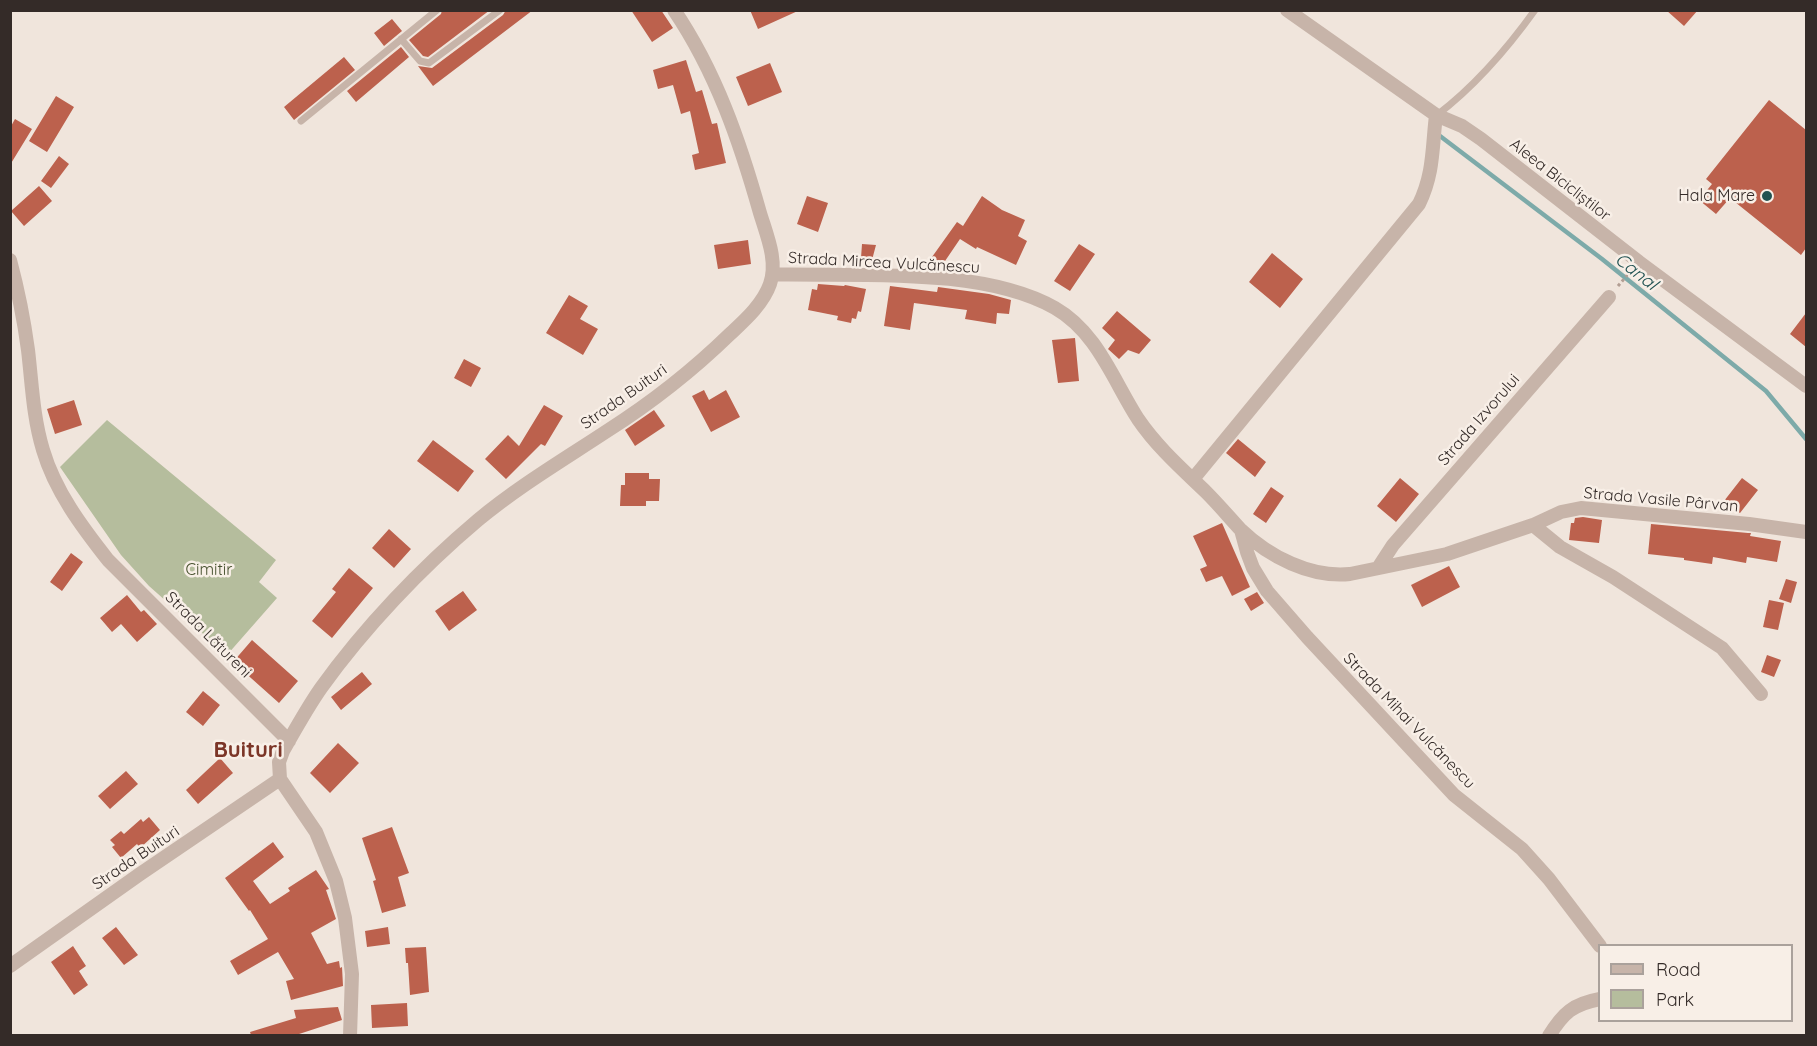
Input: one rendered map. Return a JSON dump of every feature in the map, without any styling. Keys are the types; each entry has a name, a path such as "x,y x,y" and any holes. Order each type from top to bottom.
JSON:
{"street":[{"name":"Strada Buituri","path":"289,741 321,688 370,627 431,562 515,490 609,430 697,364 740,325 769,287 773,259 749,174 728,113 704,59 674,10"},
{"name":"Aleea Bicicliștilor","path":"1287,10 1436,115 1462,126 1480,139 1639,262 1806,386"},
{"path":"1193,479 1419,204 1428,186 1431,171 1436,115"},
{"name":"Strada Lătureni","path":"10,260 23,318 36,424 43,452 62,494 83,529 108,560 289,741"},
{"name":"Strada Mircea Vulcănescu","path":"772,274 855,275 963,281 1007,288 1041,300 1057,309 1084,331 1095,344 1150,435 1241,530 1277,555 1317,573 1342,575 1378,568"},
{"name":"Strada Izvorului","path":"1378,568 1393,544 1609,297"},
{"name":"Strada Vasile Pârvan","path":"1378,568 1448,554 1533,525 1561,512 1581,508 1749,524 1806,532"},
{"path":"1533,525 1568,552 1613,577 1722,648 1761,694"},
{"name":"Strada Mihai Vulcănescu","path":"1241,530 1246,552 1267,591 1454,795 1522,849 1550,879 1599,944"},
{"path":"289,741 279,762 280,779 316,832 336,881 345,918 350,951 352,994 350,1035"},
{"name":"Strada Buituri","path":"10,966 280,779"},
{"path":"1549,1035 1558,1021 1573,1006 1598,999"}],"lane":[{"path":"301,121 437,10"},
{"path":"401,39 420,61 429,63 500,10"},
{"path":"1436,115 1460,97 1514,39 1536,10"}],"path":[{"path":"1609,297 1639,262"}],"green space":[{"name":"Cimitir","path":"107,420 276,560 259,582 277,598 227,655 149,586 121,555 60,467"}],"building":[{"path":"442,10 490,10 428,57 423,56 409,40 441,14"},
{"path":"506,10 533,10 433,86 418,66 432,68 503,15"},
{"path":"631,10 661,10 673,28 652,42"},
{"path":"750,10 800,10 758,29"},
{"path":"1666,10 1698,10 1684,26"},
{"path":"392,19 402,31 384,46 374,33"},
{"path":"401,47 409,57 356,102 347,91"},
{"path":"344,57 355,70 294,120 284,107"},
{"path":"686,60 696,92 702,90 712,124 717,123 726,163 695,170 692,155 699,153 690,111 681,114 673,85 658,89 653,70"},
{"path":"770,63 782,92 748,106 736,77"},
{"path":"56,96 74,107 47,152 29,141"},
{"path":"1769,100 1806,130 1806,248 1801,255 1730,198 1716,214 1699,200 1712,184 1706,179"},
{"path":"15,119 32,129 10,165 10,128"},
{"path":"59,156 69,164 51,188 41,181"},
{"path":"39,186 52,201 24,226 11,211"},
{"path":"807,196 828,203 818,232 797,224"},
{"path":"982,196 1002,210 1025,220 1018,236 1027,241 1016,265 977,247 976,249 960,239 943,264 932,257 957,222 963,226"},
{"path":"748,240 751,264 718,269 714,245"},
{"path":"862,244 876,245 872,260 861,258"},
{"path":"1079,244 1095,254 1070,291 1054,281"},
{"path":"1272,253 1303,279 1280,308 1249,282"},
{"path":"818,284 845,285 866,289 861,312 858,311 856,319 852,318 851,323 837,320 838,316 808,310 812,289 817,290"},
{"path":"890,286 937,292 938,287 989,294 1011,300 1009,314 997,313 996,324 965,319 967,310 914,303 910,330 884,326"},
{"path":"569,295 588,306 580,319 598,329 583,355 546,333"},
{"path":"1117,311 1151,340 1139,354 1128,350 1119,359 1108,349 1115,340 1102,328"},
{"path":"1806,313 1806,347 1790,334"},
{"path":"1075,338 1079,381 1058,383 1052,340"},
{"path":"464,359 481,368 471,387 454,378"},
{"path":"704,390 709,400 726,390 740,417 711,432 692,396"},
{"path":"74,400 82,425 55,434 47,409"},
{"path":"544,405 563,416 545,446 541,444 506,479 485,459 508,435 519,446"},
{"path":"654,410 665,426 635,446 625,430"},
{"path":"1238,439 1266,462 1255,477 1226,453"},
{"path":"433,440 474,471 458,492 417,461"},
{"path":"625,473 649,473 649,479 660,479 659,501 646,501 646,506 620,506 621,485 625,485"},
{"path":"1400,478 1419,494 1396,522 1377,506"},
{"path":"1742,478 1758,490 1740,513 1724,501"},
{"path":"1271,487 1284,496 1266,523 1253,514"},
{"path":"1575,518 1602,520 1599,543 1569,540 1571,523 1574,523"},
{"path":"1222,523 1250,587 1232,596 1222,576 1206,582 1200,569 1207,566 1193,536"},
{"path":"1651,524 1751,533 1750,536 1781,541 1777,562 1747,557 1746,563 1713,557 1712,564 1648,554"},
{"path":"389,529 411,549 394,568 372,548"},
{"path":"71,553 83,562 62,591 50,582"},
{"path":"1449,566 1460,587 1422,607 1411,585"},
{"path":"349,568 373,588 332,638 312,621 336,592 332,589"},
{"path":"1786,579 1797,582 1791,603 1779,599"},
{"path":"463,591 477,610 449,631 435,611"},
{"path":"1257,592 1264,603 1251,611 1244,599"},
{"path":"127,595 141,612 144,610 157,624 137,642 121,624 112,632 100,618"},
{"path":"1769,600 1784,603 1778,630 1763,627"},
{"path":"252,640 298,681 279,703 233,662"},
{"path":"1767,655 1781,660 1774,677 1761,672"},
{"path":"362,672 372,684 341,710 331,697"},
{"path":"203,691 220,705 203,726 186,712"},
{"path":"338,743 359,763 330,793 310,773"},
{"path":"220,758 233,773 198,804 186,790"},
{"path":"126,771 138,784 110,809 98,796"},
{"path":"149,817 160,830 140,848 137,844 121,858 112,847 115,845 110,840 121,831 124,834 141,819 143,822"},
{"path":"392,827 409,873 398,877 406,906 382,913 373,881 376,880 362,838"},
{"path":"273,842 284,857 253,881 270,904 290,891 288,888 316,870 329,889 326,890 336,919 311,933 327,964 339,961 340,968 342,967 343,986 291,1000 286,981 294,979 278,952 238,975 230,961 268,939 250,910 225,878"},
{"path":"116,927 138,955 124,965 102,938"},
{"path":"388,927 390,944 367,947 365,931"},
{"path":"73,946 86,966 79,971 88,985 74,995 51,962"},
{"path":"426,947 429,992 410,995 405,948"},
{"path":"407,1003 408,1026 372,1028 371,1005"},
{"path":"338,1007 342,1020 296,1035 251,1035 250,1032 296,1018 294,1010"}],"waterway":[{"name":"Canal","path":"1440,136 1602,259 1766,391 1806,439"}],"place":[{"name":"Hala Mare","path":"1767,196"}],"district":[{"name":"Buituri","path":"248,750"}]}
